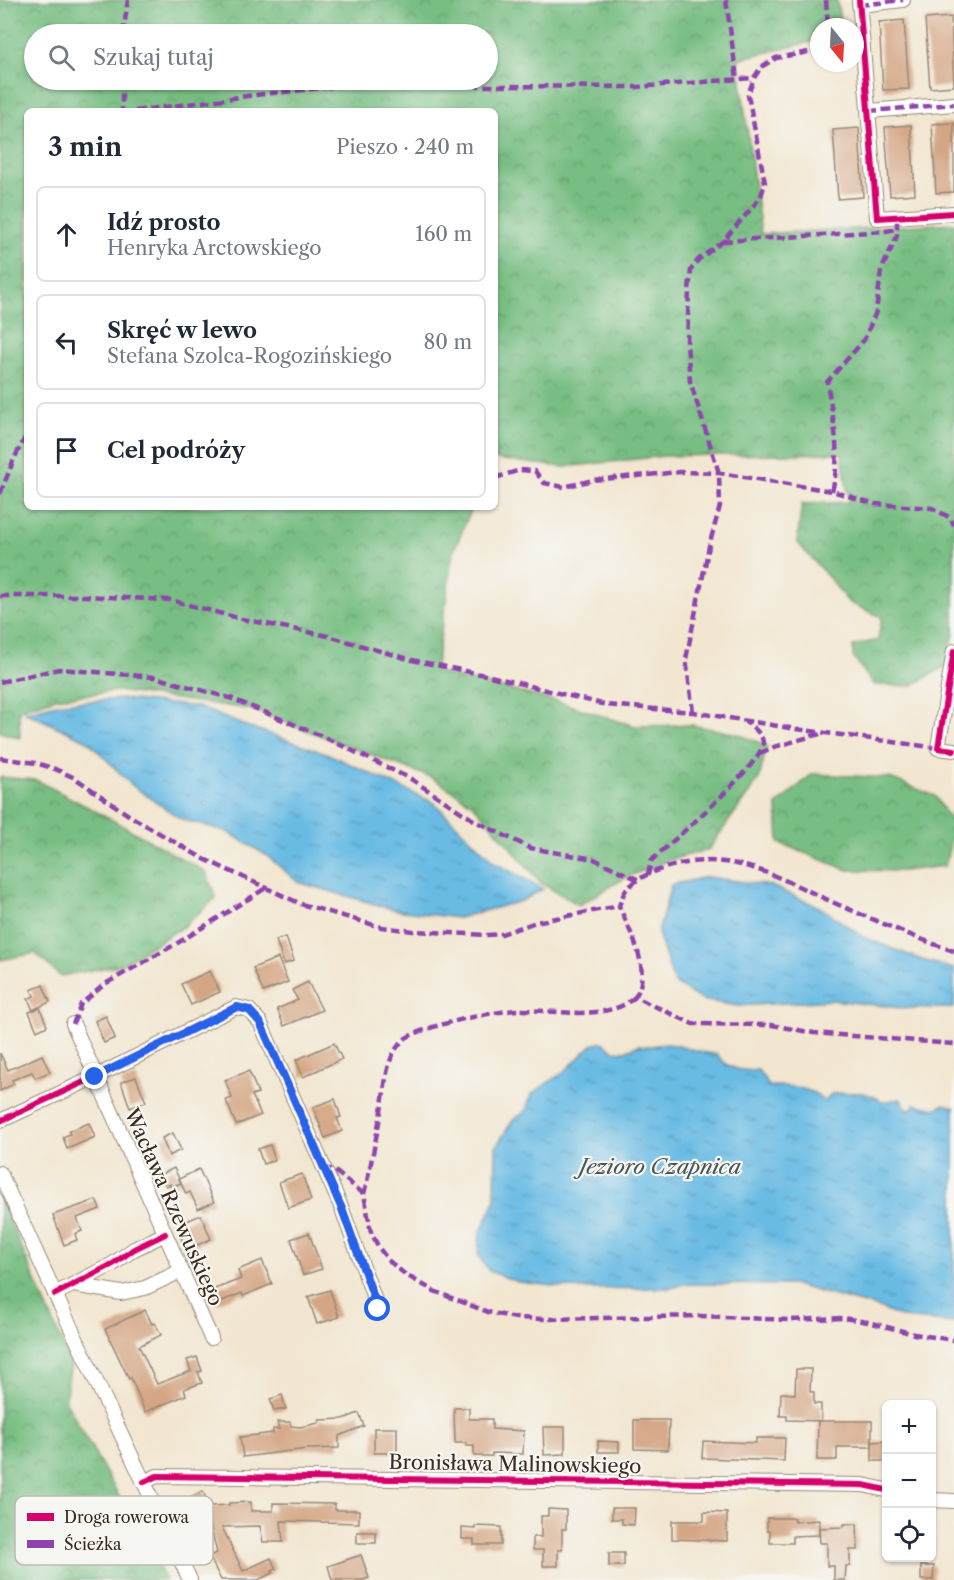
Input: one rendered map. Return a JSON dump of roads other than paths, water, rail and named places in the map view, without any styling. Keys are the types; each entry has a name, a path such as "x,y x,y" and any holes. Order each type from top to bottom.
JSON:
{"street":[{"path":"903,0 860,2 877,218 954,213"},
{"path":"868,111 954,104"},
{"path":"954,651 938,748 954,750"},
{"path":"0,1121 237,1007 249,1010 260,1022 342,1209 378,1309"},
{"name":"Wacława Rzewuskiego","path":"73,1024 211,1338"},
{"path":"0,1173 151,1496"},
{"path":"55,1294 165,1234"},
{"path":"74,1285 121,1293 145,1288 181,1271"},
{"name":"Bronisława Malinowskiego","path":"144,1482 157,1476 863,1485 882,1489"},
{"path":"936,1500 954,1501"},
{"path":"183,1565 190,1580"}],"water":[{"path":"123,699 198,707 326,753 434,803 495,863 543,889 521,901 458,918 396,910 298,882 266,855 228,832 181,819 133,786 88,741 25,712 61,703"},
{"path":"707,877 771,886 821,908 865,938 919,959 954,969 954,1008 902,1008 832,1000 738,1006 702,1000 674,983 658,933 671,885"},
{"name":"Jezioro Czapnica","path":"603,1042 612,1050 620,1052 639,1045 663,1044 717,1054 725,1063 734,1068 758,1070 769,1086 806,1090 825,1102 831,1094 865,1093 881,1102 900,1099 909,1111 915,1104 935,1109 944,1104 954,1107 954,1323 903,1318 879,1308 795,1285 684,1284 671,1288 582,1289 518,1282 489,1271 478,1255 480,1233 495,1201 496,1147 513,1120 525,1112 532,1094 565,1071 592,1045"}]}
